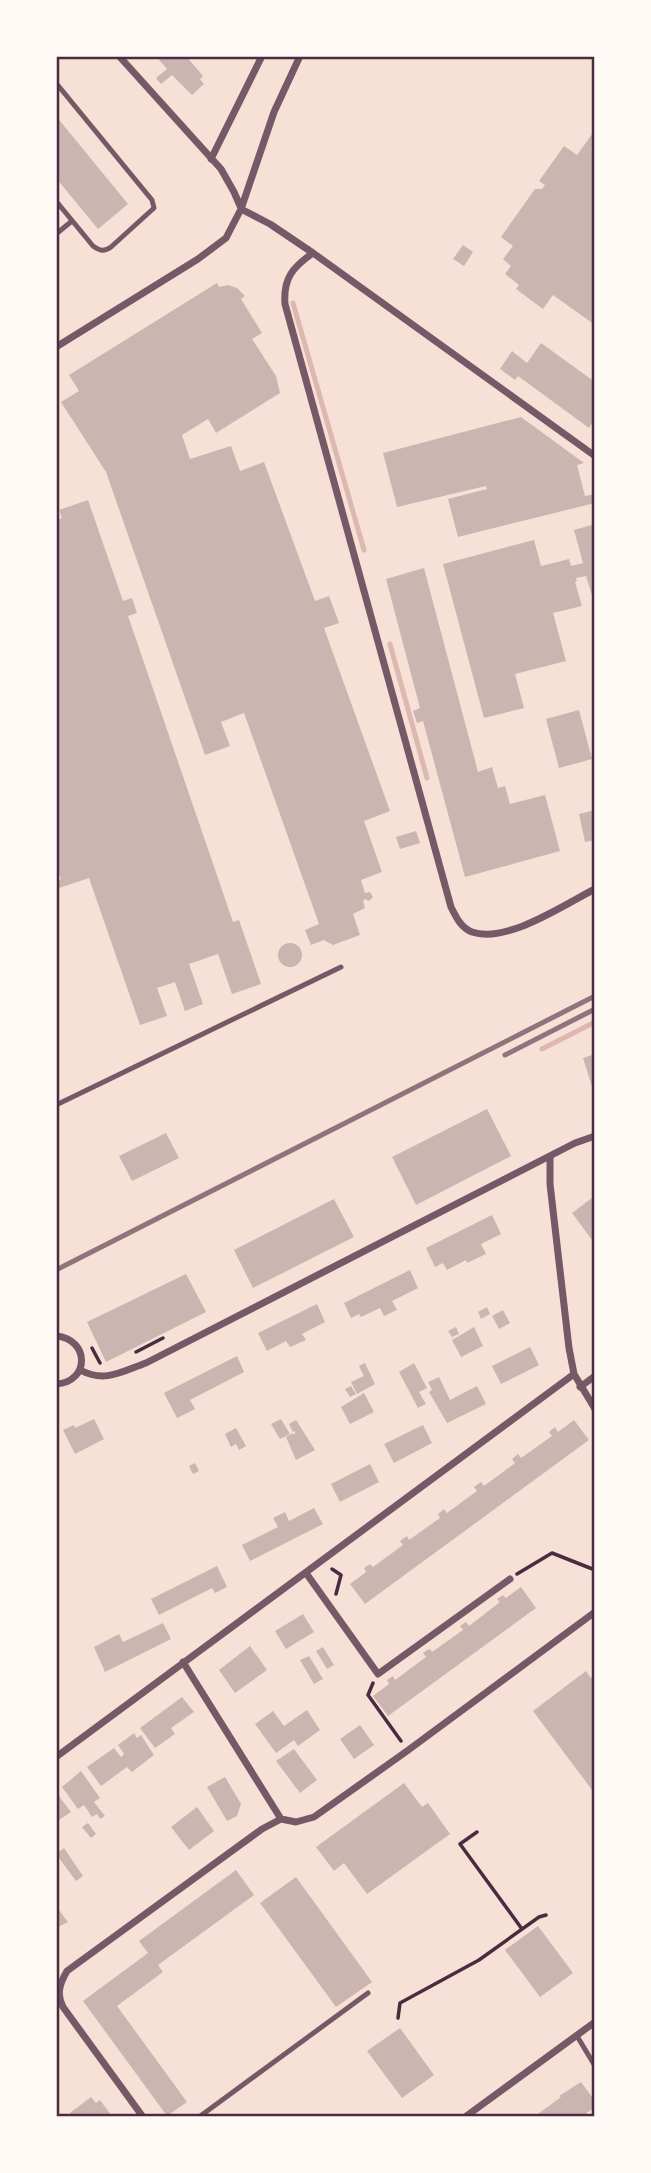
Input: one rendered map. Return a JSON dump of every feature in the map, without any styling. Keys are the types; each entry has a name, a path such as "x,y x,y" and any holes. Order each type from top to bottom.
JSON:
{"street":[{"path":"119,56 228,180 241,209 270,224 313,253 595,456"},
{"path":"211,159 262,56"},
{"path":"56,347 211,250 232,231 274,112 300,56"},
{"path":"313,253 290,272 285,283 285,304 452,907 460,923 472,932 493,934 524,926 595,889"},
{"path":"80,1370 100,1377 114,1375 146,1363 595,1136"},
{"path":"550,1157 550,1184 569,1348 574,1374 595,1409"},
{"path":"56,1336 68,1338 77,1346 82,1362 80,1370 70,1381 56,1384"},
{"path":"56,1757 574,1374"},
{"path":"580,1387 595,1376"},
{"path":"306,1573 378,1674 510,1579"},
{"path":"143,2117 59,2000 62,1980 67,1971 262,1829 281,1819 296,1822 314,1817 595,1612"},
{"path":"183,1662 281,1819"},
{"path":"465,2117 595,2022"}],"lane":[{"path":"56,83 154,204 152,213 106,250 99,250 56,201"},
{"path":"56,234 72,221"},
{"path":"56,1105 341,967"},
{"path":"199,2117 368,1993"},
{"path":"576,2036 595,2066"}],"path":[{"path":"127,1357 173,1333"},
{"path":"88,1340 100,1364 104,1365"},
{"path":"510,1579 552,1553 595,1570"},
{"path":"322,1562 341,1575 332,1609"},
{"path":"378,1674 368,1695 407,1751"},
{"path":"477,1832 460,1844 522,1929"},
{"path":"398,2018 400,2004 491,1952 539,1917 546,1915"},
{"path":"491,1952 494,1959"}],"building":[{"path":"156,56 186,56 203,76 200,79 204,84 192,95 172,75 161,84 156,78 167,69"},
{"path":"56,116 128,204 98,229 56,178"},
{"path":"595,130 595,325 553,295 543,309 516,289 519,285 505,274 511,266 503,259 513,246 501,237 535,189 542,189 545,185 539,181 564,146 577,155"},
{"path":"463,245 473,252 464,266 453,259"},
{"path":"217,283 219,287 228,285 237,288 245,296 241,299 262,333 252,339 276,376 280,393 216,433 208,419 182,435 190,459 231,446 240,471 264,462 315,601 329,596 339,623 324,628 390,811 364,821 382,872 361,880 365,893 370,892 373,897 369,901 365,899 365,908 353,914 360,935 333,945 324,940 311,945 305,930 319,924 244,713 221,722 230,746 205,755 106,472 61,402 79,391 69,375"},
{"path":"541,343 595,382 595,419 589,428 518,376 515,380 500,369 512,351 527,363"},
{"path":"521,417 584,463 577,465 585,496 595,494 595,503 458,537 448,499 487,489 486,486 397,507 383,453"},
{"path":"88,500 123,601 132,598 137,613 128,616 233,922 239,920 261,984 232,994 218,954 189,964 203,1004 185,1011 175,982 157,988 167,1016 140,1025 89,878 56,889 56,881 61,879 56,865 56,520 62,518 59,510"},
{"path":"595,524 595,605 586,576 576,578 575,582 582,606 553,613 566,661 515,674 524,708 484,718 443,564 534,540 541,566 569,559 571,566 583,563 574,530"},
{"path":"424,568 478,772 492,767 498,788 505,786 510,804 545,795 560,851 465,877 423,721 417,723 413,711 420,708 386,579"},
{"path":"579,710 592,759 559,768 546,719"},
{"path":"595,810 595,840 585,842 579,814"},
{"path":"416,831 420,843 400,849 396,837"},
{"path":"290,943 301,950 302,955 295,966 290,967 279,960 278,955 285,944"},
{"path":"595,1054 595,1092 594,1093 583,1058"},
{"path":"487,1109 511,1156 416,1205 392,1157"},
{"path":"166,1133 179,1158 132,1181 119,1156"},
{"path":"592,1198 595,1202 595,1244 572,1213"},
{"path":"334,1199 354,1237 253,1288 234,1250"},
{"path":"492,1215 501,1234 481,1244 486,1254 447,1270 443,1263 435,1267 426,1248"},
{"path":"410,1270 418,1288 392,1301 397,1310 384,1316 380,1308 361,1317 359,1314 351,1318 344,1303"},
{"path":"186,1274 206,1312 106,1362 87,1322"},
{"path":"317,1304 325,1322 302,1334 306,1340 290,1347 286,1341 267,1351 258,1333"},
{"path":"487,1307 490,1314 481,1319 478,1312"},
{"path":"503,1310 510,1323 499,1329 492,1316"},
{"path":"456,1327 459,1334 452,1337 448,1331"},
{"path":"474,1327 483,1346 461,1357 452,1340"},
{"path":"530,1347 539,1365 501,1384 492,1366"},
{"path":"237,1356 244,1372 190,1400 195,1409 177,1418 164,1393"},
{"path":"365,1363 375,1384 357,1394 351,1382 364,1376 359,1366"},
{"path":"414,1363 427,1388 419,1392 426,1404 418,1408 399,1372"},
{"path":"439,1377 450,1400 477,1386 486,1404 447,1423 429,1392 432,1390 428,1382"},
{"path":"351,1386 356,1394 350,1397 345,1389"},
{"path":"364,1393 374,1412 350,1424 341,1407"},
{"path":"94,1419 104,1439 75,1454 63,1430 74,1425 75,1428"},
{"path":"281,1419 290,1434 280,1439 271,1424"},
{"path":"296,1420 315,1450 296,1460 286,1437 293,1433 295,1435 289,1424"},
{"path":"574,1420 589,1440 365,1604 350,1584 366,1572 364,1568 370,1564 373,1567 403,1545 400,1541 407,1536 409,1540 440,1518 438,1514 444,1509 447,1513 477,1491 474,1487 481,1482 484,1486 515,1463 512,1459 518,1454 521,1458 552,1436 549,1432 555,1427 558,1432"},
{"path":"423,1425 432,1443 394,1463 384,1444"},
{"path":"236,1428 246,1446 239,1450 236,1444 231,1447 225,1434"},
{"path":"195,1463 199,1471 193,1474 189,1466"},
{"path":"370,1464 379,1482 340,1502 331,1484"},
{"path":"314,1508 323,1524 250,1561 242,1545 278,1527 273,1518 285,1512 289,1521"},
{"path":"217,1566 227,1587 215,1593 212,1588 159,1615 151,1599"},
{"path":"521,1587 536,1608 388,1716 373,1696 389,1684 387,1680 393,1676 395,1680 426,1657 423,1653 427,1650 432,1652 463,1630 460,1626 466,1622 469,1626 500,1602 497,1599 503,1595 506,1598"},
{"path":"303,1614 314,1632 286,1649 275,1631"},
{"path":"163,1623 171,1639 105,1672 94,1647 119,1634 123,1642"},
{"path":"250,1646 267,1670 235,1693 219,1670"},
{"path":"323,1647 334,1665 327,1669 316,1651"},
{"path":"309,1656 323,1679 314,1684 300,1660"},
{"path":"586,1671 591,1678 595,1675 595,1794 533,1711"},
{"path":"182,1697 194,1712 171,1728 175,1734 155,1748 140,1728"},
{"path":"307,1710 320,1730 298,1746 294,1740 276,1753 255,1724 273,1711 284,1726"},
{"path":"360,1725 374,1745 354,1759 340,1739"},
{"path":"134,1733 137,1738 141,1735 154,1755 132,1772 127,1767 101,1786 87,1767 114,1748 121,1757 124,1754 118,1745"},
{"path":"294,1749 317,1780 300,1793 276,1761"},
{"path":"81,1771 100,1798 94,1802 105,1816 100,1819 97,1814 92,1817 84,1805 78,1809 62,1787"},
{"path":"225,1777 241,1804 237,1816 227,1821 207,1787"},
{"path":"404,1783 422,1807 428,1803 450,1834 367,1894 344,1863 334,1871 316,1847"},
{"path":"56,1792 71,1812 56,1822"},
{"path":"197,1807 214,1831 189,1850 171,1827"},
{"path":"88,1823 96,1834 91,1838 82,1827"},
{"path":"64,1848 83,1876 76,1881 56,1854"},
{"path":"236,1870 254,1895 158,1965 163,1972 117,2006 187,2102 167,2116 83,2001 148,1953 139,1941"},
{"path":"296,1877 372,1982 336,2007 260,1903"},
{"path":"59,1910 68,1922 56,1928 56,1912"},
{"path":"538,1926 573,1973 540,1997 505,1950"},
{"path":"400,2028 434,2075 402,2098 367,2051"},
{"path":"581,2082 595,2101 595,2107 581,2117 531,2117 538,2114"},
{"path":"91,2097 96,2103 100,2100 115,2117 73,2117 70,2113"}],"waterway":[{"path":"293,303 364,550"},
{"path":"390,644 427,778"},
{"path":"542,1049 595,1022"}],"railway":[{"path":"56,1270 595,996"},
{"path":"505,1055 595,1009"}]}
